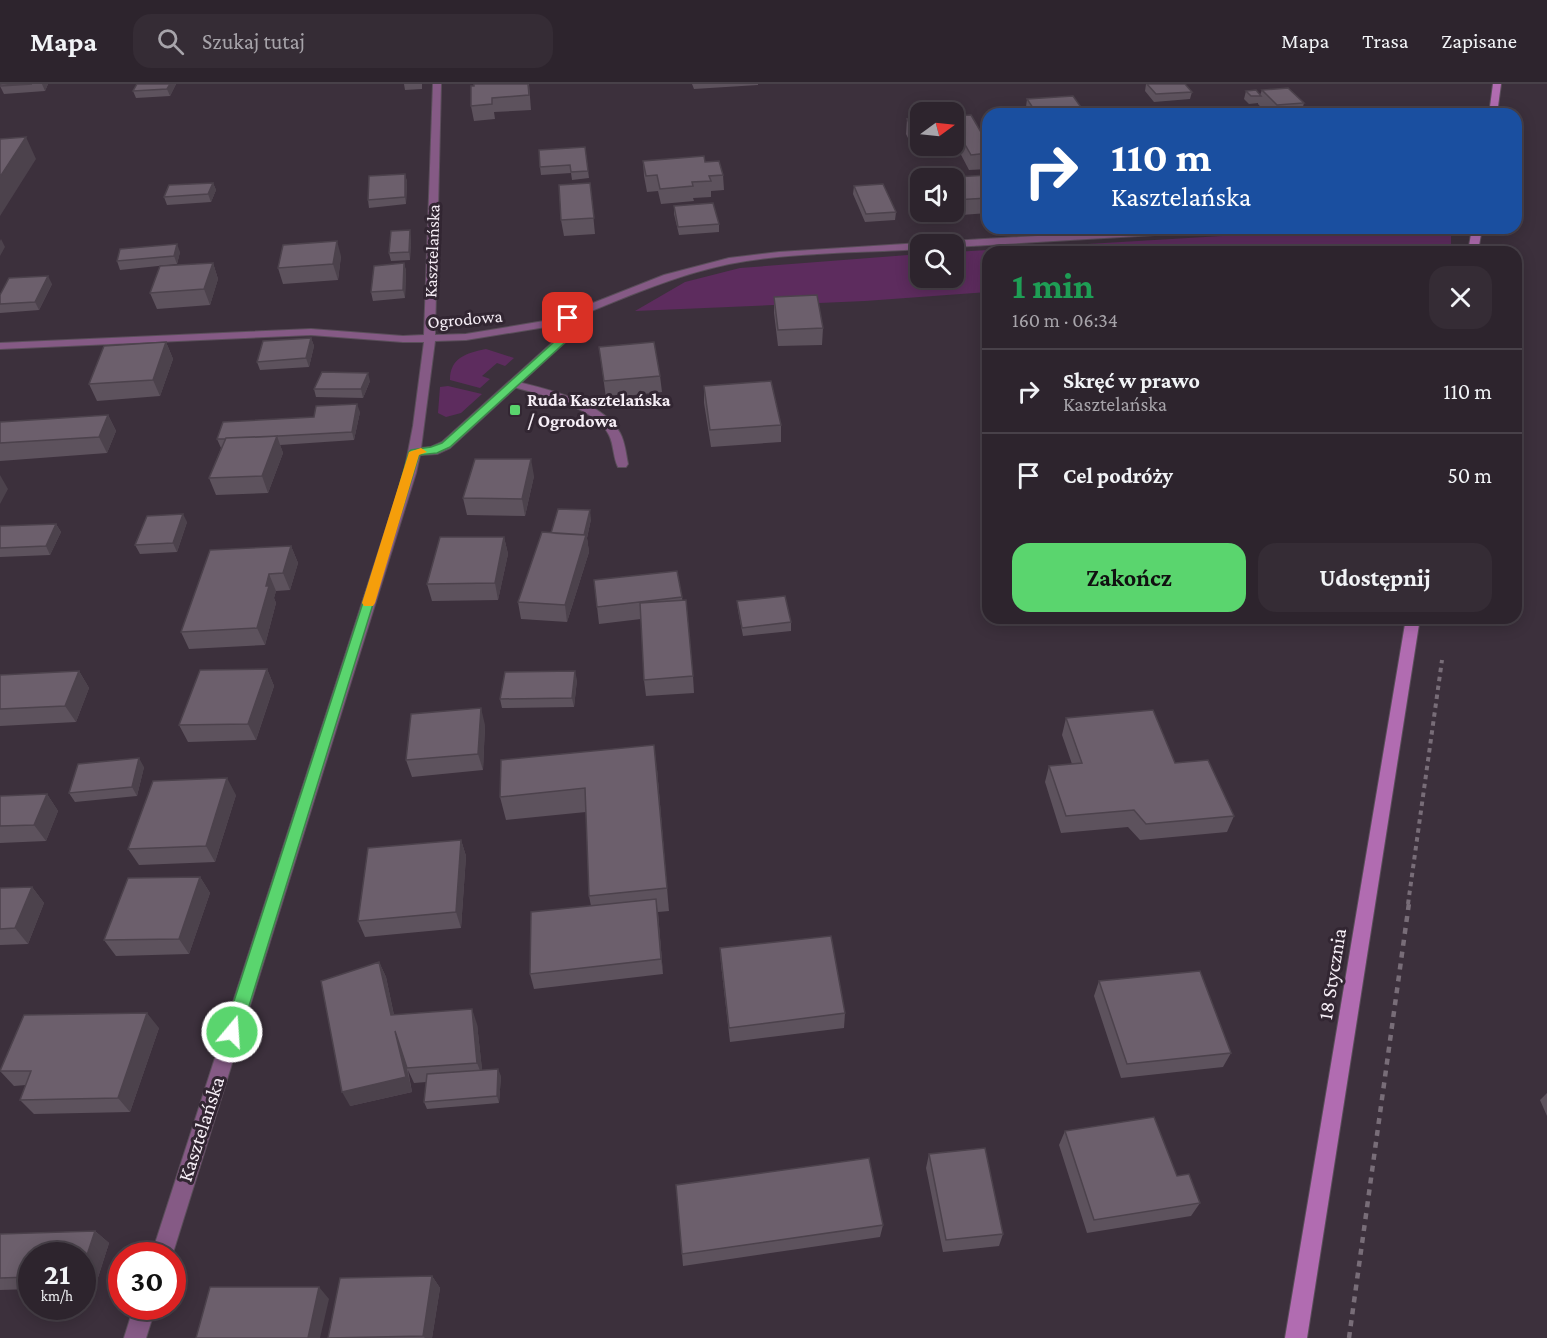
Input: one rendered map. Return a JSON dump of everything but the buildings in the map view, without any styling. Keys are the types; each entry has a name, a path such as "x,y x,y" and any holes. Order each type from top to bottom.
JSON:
{"main road":[{"path":"1494,108 1497,84"},
{"name":"18 Stycznia","path":"1296,1338 1412,624"}],"street":[{"name":"Kasztelańska","path":"165,1242 415,452 429,339 437,84"},
{"path":"964,243 1120,234"},
{"name":"Ogrodowa","path":"0,346 311,332 429,339 515,330 568,318 668,277 720,263 760,256 910,247"},
{"path":"415,452 433,451 446,445 568,334 572,327 568,318"},
{"path":"514,384 553,395 598,416 614,432 622,464"},
{"path":"135,1338 141,1320"}],"path":[{"path":"1349,1338 1442,655"}],"shaded area":[{"path":"1256,234 1451,234 1451,246 1055,246"},
{"path":"982,250 982,292 865,301 635,311 685,282 740,268 910,255 910,288 964,288 964,251"},
{"path":"486,349 514,358 505,366 497,363 482,376 490,379 480,388 450,380 453,366 460,358"},
{"path":"448,386 482,394 461,413 446,417 438,413 440,387"}],"slow traffic":[{"path":"369,603 415,452 421,452"}],"place":[{"name":"Ruda Kasztelańska / Ogrodowa","path":"515,410"}],"route":[{"path":"232,1032 396,519 415,452 433,451 446,445 568,334 572,327 568,318"}]}
